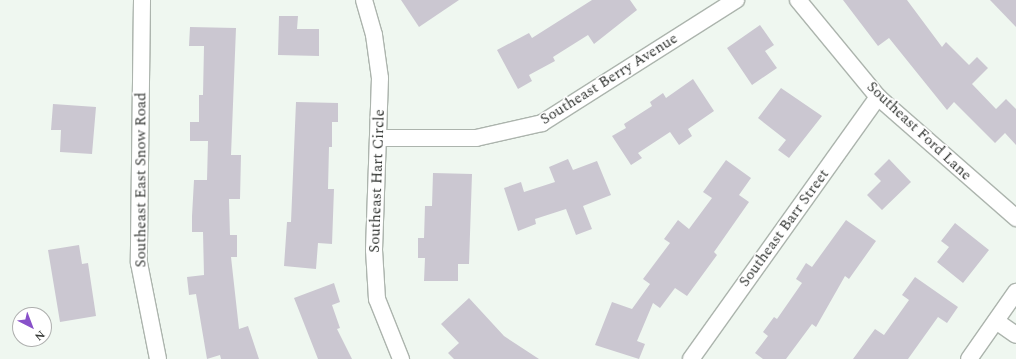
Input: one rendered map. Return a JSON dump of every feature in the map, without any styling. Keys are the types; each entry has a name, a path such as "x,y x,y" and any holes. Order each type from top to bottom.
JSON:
{"street":[{"name":"Southeast East Snow Road","path":"142,0 139,263 158,359"},
{"name":"Southeast Hart Circle","path":"364,0 374,36 380,78 374,250 377,299 401,359"},
{"name":"Southeast Berry Avenue","path":"378,138 476,138 542,123 736,0"},
{"name":"Southeast Ford Lane","path":"798,0 878,97 1016,218"},
{"name":"Southeast Barr Street","path":"690,359 878,97"},
{"path":"969,359 1016,292"},
{"path":"996,321 1016,335"}],"building":[{"path":"401,0 459,0 419,27"},
{"path":"592,0 630,0 637,10 594,44 588,35 553,57 555,61 529,75 532,81 518,89 497,50 529,33 532,38"},
{"path":"843,0 907,0 942,47 946,42 969,65 977,57 988,68 972,84 996,109 1006,99 1016,109 1016,145 1005,133 995,143 954,102 947,110 889,38 878,46"},
{"path":"990,0 1016,0 1016,27"},
{"path":"279,16 298,16 297,29 319,29 319,56 278,55"},
{"path":"760,25 774,45 765,51 777,68 752,85 727,48"},
{"path":"190,27 236,28 231,155 241,155 240,199 229,199 230,235 237,235 237,257 231,257 239,329 248,326 259,359 221,359 220,355 207,359 196,294 189,295 187,277 204,275 203,232 192,232 192,216 194,180 207,180 208,141 190,141 190,122 199,122 199,95 203,95 204,46 189,46"},
{"path":"693,79 714,111 688,129 692,136 679,145 670,132 638,153 642,158 631,165 612,136 626,128 624,124 652,106 650,102 663,93 666,98"},
{"path":"781,88 822,116 789,158 778,150 786,140 758,118"},
{"path":"296,102 338,103 338,122 332,122 332,147 329,147 328,189 334,189 332,244 318,243 316,269 284,266 287,222 291,222"},
{"path":"53,104 96,107 92,154 60,152 61,130 51,130"},
{"path":"568,159 573,170 597,161 611,195 583,206 592,229 576,235 566,209 535,219 536,224 518,231 504,188 521,182 524,192 555,182 549,167"},
{"path":"889,159 911,182 882,210 867,195 881,181 874,174"},
{"path":"726,160 751,178 739,195 749,202 714,252 717,255 687,296 675,288 660,308 653,303 637,341 645,344 639,359 595,345 612,302 632,309 650,284 643,279 670,243 664,239 678,220 689,229 712,198 703,192"},
{"path":"433,173 472,174 469,264 458,264 458,281 424,281 425,258 418,258 418,238 424,238 425,206 432,206"},
{"path":"846,220 876,241 849,279 845,276 816,327 812,324 786,359 763,359 755,353 768,336 763,332 774,317 777,319 802,283 796,279 806,263 812,267"},
{"path":"955,223 989,250 963,283 937,262 949,247 941,241"},
{"path":"79,245 82,264 88,263 96,316 60,322 48,250"},
{"path":"915,277 958,307 947,323 938,317 908,359 853,359 875,329 884,335 909,300 902,295"},
{"path":"334,283 340,302 332,305 340,328 337,329 352,359 318,359 294,298"},
{"path":"469,298 504,336 539,359 454,359 448,353 459,343 441,324"}]}
